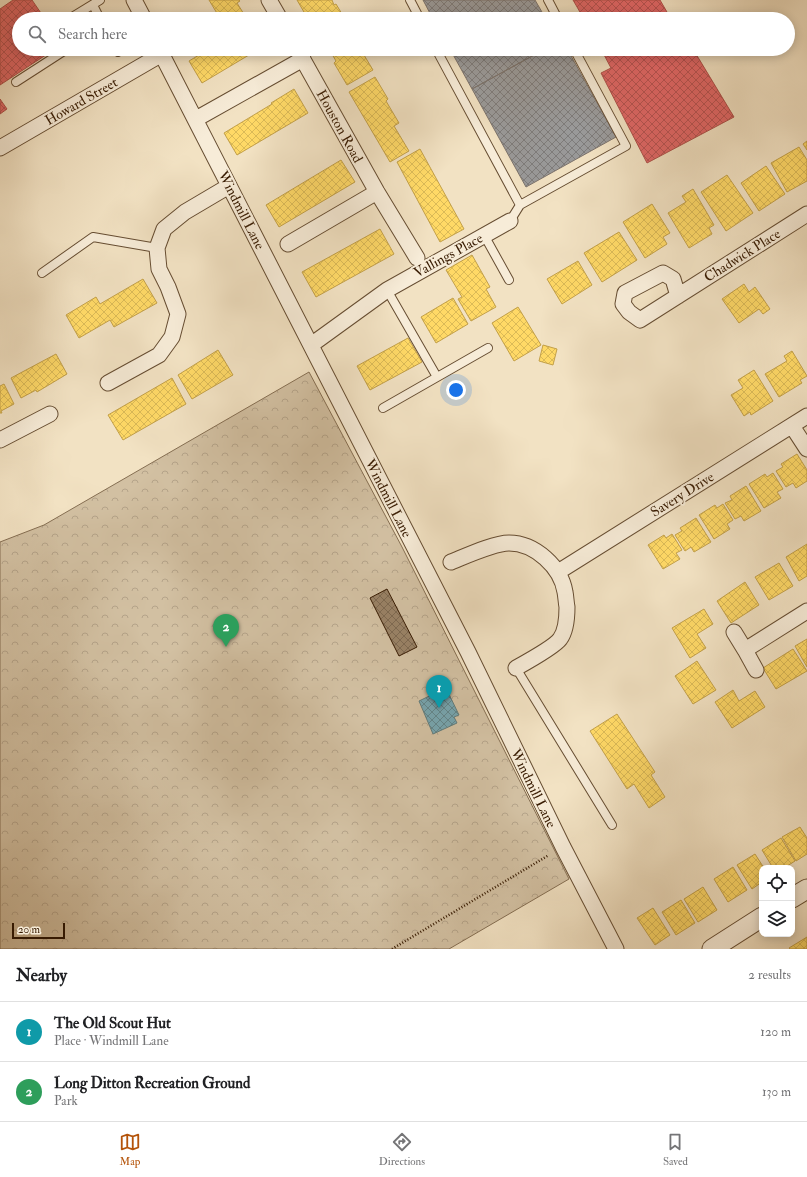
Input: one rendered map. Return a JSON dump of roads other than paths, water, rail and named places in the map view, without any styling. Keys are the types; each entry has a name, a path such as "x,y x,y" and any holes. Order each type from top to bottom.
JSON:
{"street":[{"path":"134,0 140,12"},
{"path":"269,0 276,12"},
{"name":"Howard Street","path":"0,148 153,56"},
{"name":"Windmill Lane","path":"162,56 196,119 468,652 563,847 616,949"},
{"name":"Houston Road","path":"196,119 297,56"},
{"name":"Houston Road","path":"301,56 377,192 417,258"},
{"path":"108,383 159,355 172,337 178,314 168,287 159,269 157,248 164,229 185,212 229,186"},
{"path":"288,244 377,192"},
{"name":"Chadwick Place","path":"678,296 807,214"},
{"name":"Vallings Place","path":"311,345 387,290 510,220"},
{"path":"0,440 50,414"},
{"name":"Savery Drive","path":"558,572 807,416"},
{"path":"792,426 807,449"},
{"path":"451,562 485,548 509,543 527,547 544,556 558,572 565,591 567,615 564,631 559,640 516,668"},
{"path":"745,650 807,611"},
{"path":"734,632 756,670"},
{"path":"795,896 807,889"},
{"path":"712,949 759,919"}],"lane":[{"path":"80,12 100,0"},
{"path":"410,0 416,12"},
{"path":"548,0 554,12"},
{"path":"92,5 96,12"},
{"path":"16,82 56,56"},
{"path":"440,56 520,205"},
{"path":"510,220 520,205 626,146 578,56"},
{"path":"484,235 509,280"},
{"path":"42,273 93,237 157,248"},
{"path":"387,290 437,377"},
{"path":"383,408 488,348"},
{"path":"516,668 612,825"}],"place":[{"name":"Long Ditton Recreation Ground","path":"226,647"},
{"name":"The Old Scout Hut","path":"439,708"}]}
